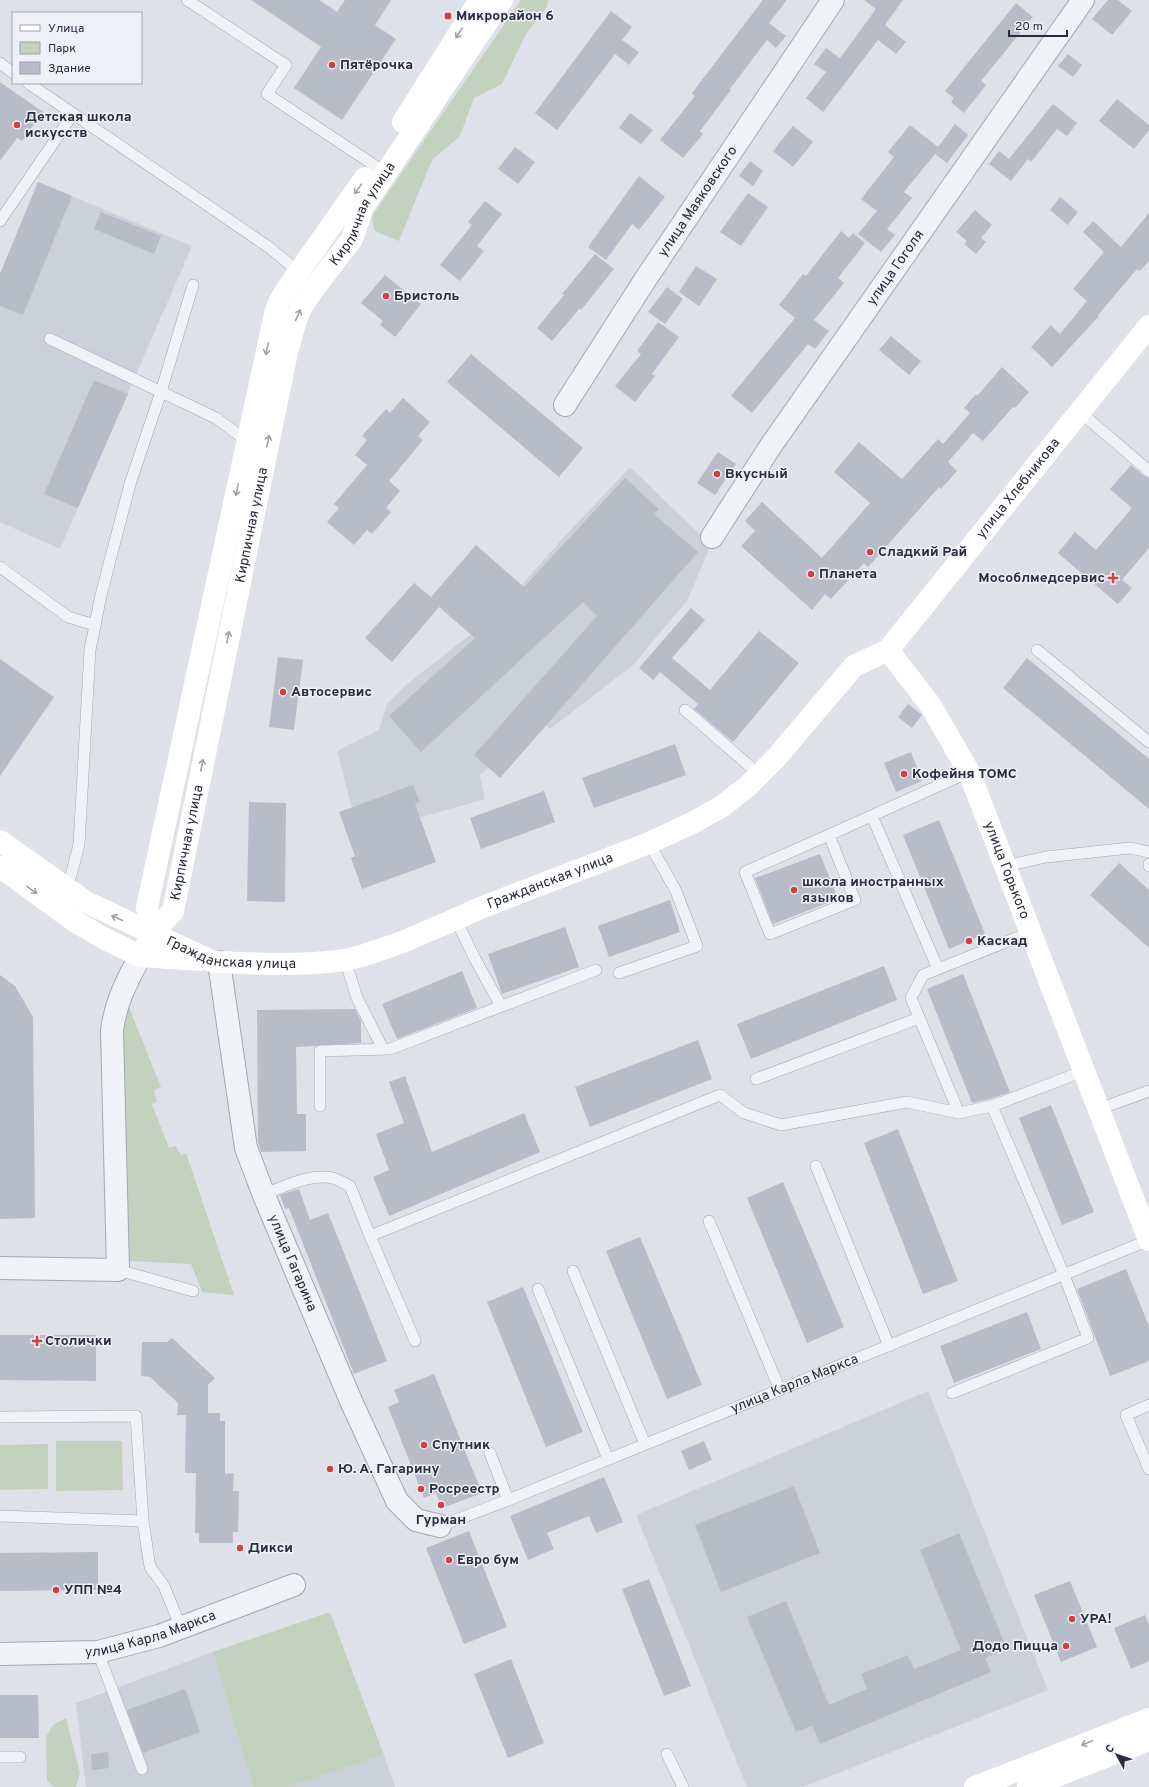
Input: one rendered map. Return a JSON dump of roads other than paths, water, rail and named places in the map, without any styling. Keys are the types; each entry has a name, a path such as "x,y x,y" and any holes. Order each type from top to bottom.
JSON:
{"street":[{"name":"Кирпичная улица","path":"153,933 173,912 282,375 296,320 312,291 352,239 363,207 394,137 480,0"},
{"name":"Кирпичная улица","path":"153,933 147,907 247,441 275,314 280,300 298,272 380,169 502,0"},
{"name":"улица Маяковского","path":"565,405 644,283 833,0"},
{"name":"улица Гоголя","path":"712,537 770,447 1083,0"},
{"name":"улица Хлебникова","path":"888,650 1149,326"},
{"name":"Гражданская улица","path":"0,841 67,890 86,902 114,917 153,933 215,962 278,964 345,960 381,950 456,920 480,908 649,843 707,816 734,798 760,775 854,666 888,650"},
{"name":"улица Горького","path":"888,650 931,706 969,772 1149,1240"},
{"path":"0,867 76,922 105,939 140,956 215,962"},
{"path":"0,1268 118,1270 112,1031 114,1014 118,1002 153,933"},
{"name":"улица Гагарина","path":"215,962 246,1148 264,1194 351,1401 397,1501 416,1520 440,1526"},
{"name":"улица Карла Маркса","path":"0,1654 98,1652 159,1636 294,1584"},
{"path":"975,1787 1149,1719"},
{"path":"1028,1787 1149,1740"}],"lane":[{"path":"187,0 286,65 267,94 380,169"},
{"path":"0,64 12,72"},
{"path":"29,84 270,248 298,272"},
{"path":"0,221 73,114"},
{"path":"67,890 79,846 90,650 101,595 130,484 161,392 193,285"},
{"path":"50,339 216,418 247,441"},
{"path":"1080,412 1149,471"},
{"path":"0,567 68,617 95,625"},
{"path":"1037,650 1149,742"},
{"path":"684,710 760,775"},
{"path":"829,835 855,900 770,934 745,872 969,772"},
{"path":"872,816 938,969"},
{"path":"619,973 696,946 676,891 649,843"},
{"path":"1005,866 1046,857 1130,848 1149,852"},
{"path":"456,920 474,957 501,1006"},
{"path":"959,1113 911,998 923,975 1031,932"},
{"path":"345,960 357,998 383,1049"},
{"path":"320,1106 320,1051 390,1049 596,970"},
{"path":"756,1079 919,1018"},
{"path":"370,1236 720,1095 744,1113 781,1125 907,1102 959,1113 992,1106 1084,1070"},
{"path":"1099,1109 1149,1091"},
{"path":"952,1393 1088,1338 1064,1275 992,1106"},
{"path":"816,1166 889,1346"},
{"path":"264,1194 298,1182 318,1177 334,1178 350,1186 415,1341"},
{"path":"708,1221 780,1390"},
{"name":"улица Карла Маркса","path":"440,1526 508,1500 1149,1240"},
{"path":"118,1270 193,1291"},
{"path":"573,1271 645,1444"},
{"path":"538,1289 608,1459"},
{"path":"1149,1405 1126,1415 1149,1469"},
{"path":"0,1417 136,1416 143,1521 150,1567 164,1586 181,1628"},
{"path":"490,1453 508,1500"},
{"path":"0,1516 143,1521"},
{"path":"98,1652 142,1769"},
{"path":"667,1754 683,1787"},
{"path":"0,1757 20,1757"}],"place":[{"name":"Микрорайон 6","path":"448,16"},
{"name":"Пятёрочка","path":"332,65"},
{"name":"Детская школа искусств","path":"17,125"},
{"name":"Бристоль","path":"386,296"},
{"name":"Вкусный","path":"717,474"},
{"name":"Сладкий Рай","path":"870,552"},
{"name":"Планета","path":"811,574"},
{"name":"Мособлмедсервис","path":"1113,578"},
{"name":"Автосервис","path":"283,692"},
{"name":"Кофейня ТОМС","path":"904,774"},
{"name":"школа иностранных языков","path":"794,890"},
{"name":"Каскад","path":"969,941"},
{"name":"Столички","path":"37,1341"},
{"name":"Спутник","path":"424,1445"},
{"name":"Ю. А. Гагарину","path":"330,1469"},
{"name":"Росреестр","path":"421,1489"},
{"name":"Гурман","path":"441,1505"},
{"name":"Дикси","path":"240,1548"},
{"name":"Евро бум","path":"449,1560"},
{"name":"УПП №4","path":"56,1590"},
{"name":"УРА!","path":"1072,1619"},
{"name":"Додо Пицца","path":"1066,1646"}]}
